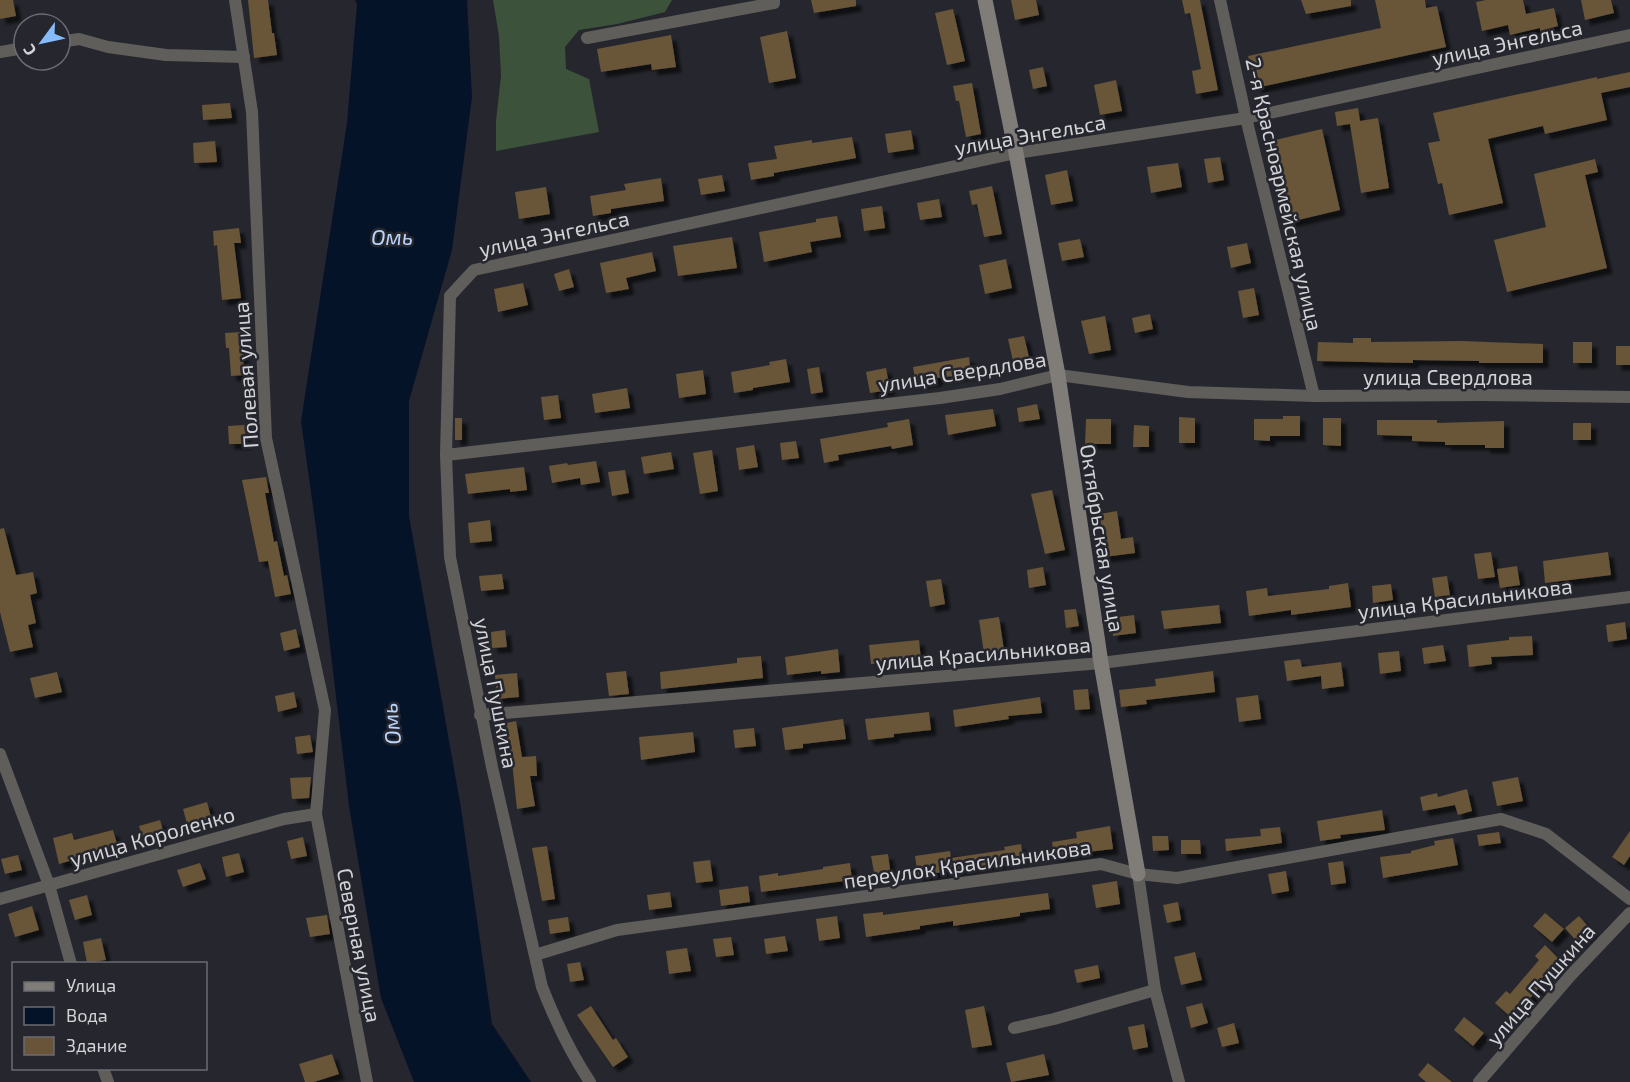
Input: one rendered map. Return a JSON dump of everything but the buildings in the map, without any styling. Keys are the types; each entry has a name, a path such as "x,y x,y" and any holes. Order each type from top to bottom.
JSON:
{"street":[{"name":"Полевая улица","path":"236,0 252,112 266,438 325,710 316,814"},
{"path":"587,38 774,3 774,0"},
{"name":"Октябрьская улица","path":"985,0 1058,375 1101,663 1138,874 1155,990 1179,1082"},
{"name":"2-я Красноармейская улица","path":"1220,0 1246,118 1314,396"},
{"name":"улица Энгельса","path":"450,297 474,270 1016,153 1246,118 1630,35"},
{"path":"72,40 79,39 108,47 166,55 244,57"},
{"name":"улица Пушкина","path":"450,297 446,456 450,556 480,715 542,987 552,1014 590,1082"},
{"name":"улица Свердлова","path":"446,456 940,398 1000,389 1058,375 1188,392 1314,396 1483,394 1630,397"},
{"name":"улица Красильникова","path":"480,715 1101,663 1630,597"},
{"path":"0,754 49,885 71,962"},
{"name":"улица Короленко","path":"0,899 284,819 316,814"},
{"name":"Северная улица","path":"316,814 367,1082"},
{"name":"переулок Красильникова","path":"535,955 617,930 1101,864 1138,874 1177,878 1501,819 1546,834 1630,899"},
{"name":"улица Пушкина","path":"1479,1082 1571,975 1630,913"},
{"path":"1014,1028 1155,990"}],"green space":[{"path":"493,0 672,0 665,12 617,24 579,30 565,47 566,69 589,79 599,132 496,151 496,121 501,76 499,36"}],"water":[{"name":"Омь","path":"355,0 467,0 472,97 452,250 409,401 409,516 461,808 492,1024 531,1082 414,1082 381,998 349,806 301,421 347,123 357,4"}]}
